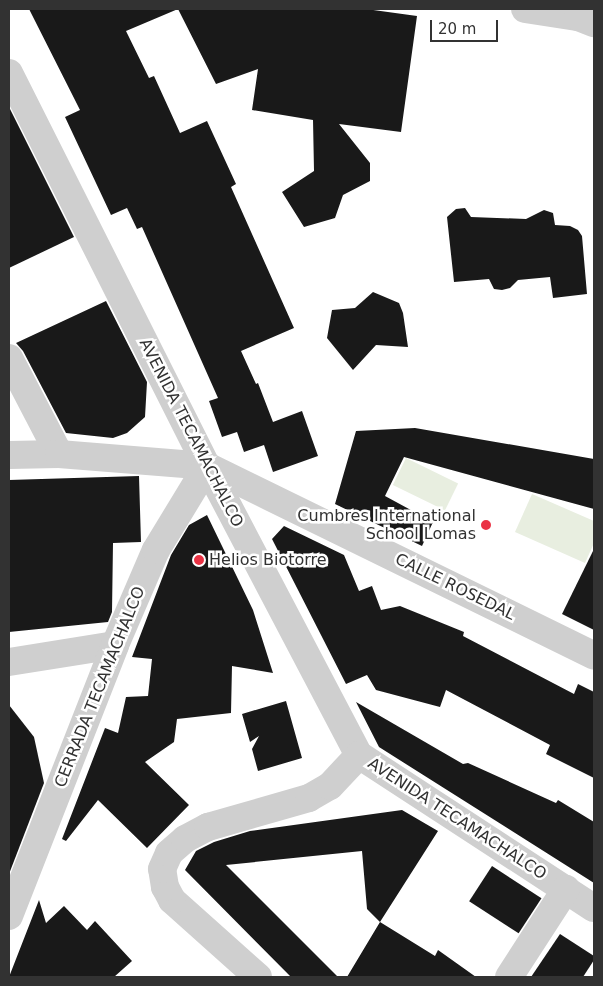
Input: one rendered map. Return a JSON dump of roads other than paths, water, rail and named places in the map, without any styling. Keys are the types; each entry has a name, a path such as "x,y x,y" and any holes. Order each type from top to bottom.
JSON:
{"street":[{"path":"525,9 578,17 594,23"},
{"name":"AVENIDA TECAMACHALCO","path":"9,73 208,466 360,755 594,908"},
{"path":"9,358 60,454"},
{"path":"9,455 60,454 208,466"},
{"name":"CERRADA TECAMACHALCO","path":"9,916 114,645 156,550 208,466"},
{"name":"CALLE ROSEDAL","path":"208,466 594,656"},
{"path":"9,662 114,645"},
{"path":"258,977 172,900 165,887 162,869 169,853 185,839 208,827 309,798 330,786 360,755"},
{"path":"509,977 566,889"}],"place":[{"name":"Cumbres International School Lomas","path":"486,525"},
{"name":"Helios Biotorre","path":"199,560"}]}
